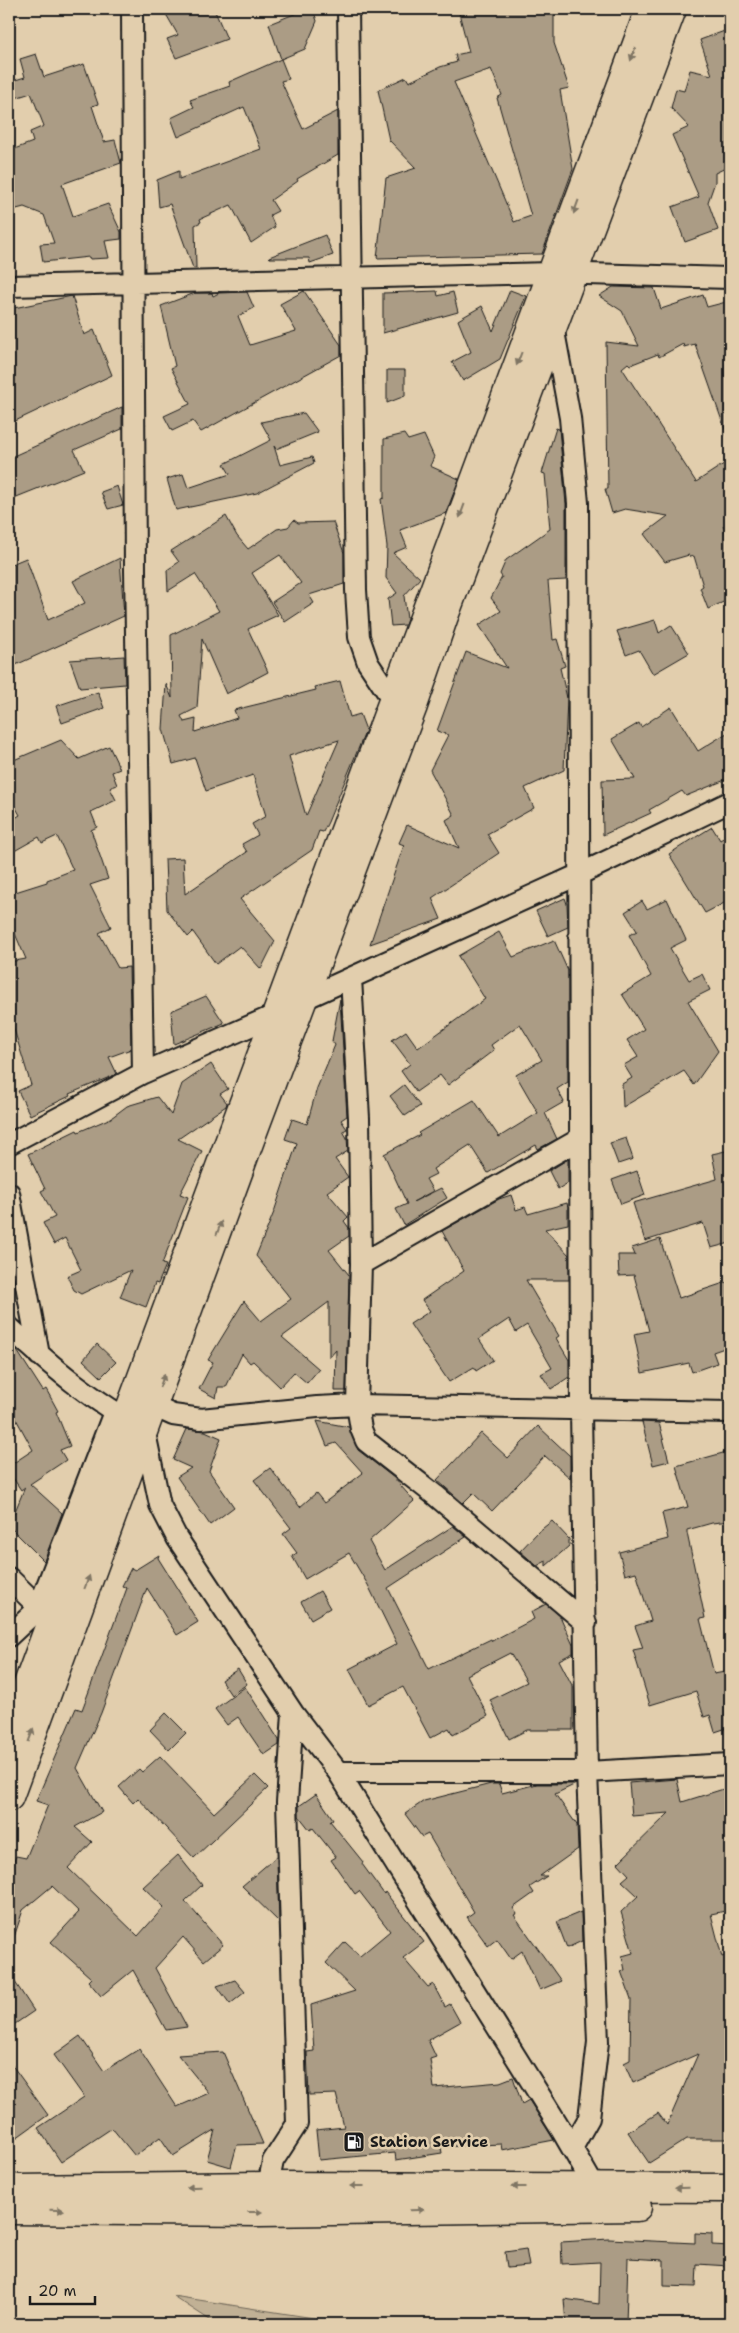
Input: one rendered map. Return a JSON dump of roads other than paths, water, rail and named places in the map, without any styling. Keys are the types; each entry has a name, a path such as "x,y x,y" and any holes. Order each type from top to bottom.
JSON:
{"street":[{"path":"132,9 134,561 143,1073"},
{"path":"348,9 356,590 359,637 368,663 392,699"},
{"path":"9,1735 45,1614 134,1416 302,1000 553,326 562,274 650,9"},
{"path":"9,1797 134,1416 275,1015 392,699 562,274 672,9"},
{"path":"9,286 562,274 730,278"},
{"path":"553,326 570,418 578,503 581,1411 587,1772 598,2042 591,2112 572,2148"},
{"path":"9,1144 143,1073 275,1015 302,1000 580,874 730,802"},
{"path":"351,978 359,1118 361,1264 357,1405 361,1429 366,1440 435,1495 586,1623"},
{"path":"361,1264 580,1139"},
{"path":"9,1193 39,1355"},
{"path":"9,1327 39,1355 134,1416 173,1415 201,1419 317,1407 357,1405 581,1411 730,1412"},
{"path":"134,1416 160,1505 176,1538 293,1713 338,1772 572,2148 595,2197"},
{"path":"9,1578 45,1614"},
{"path":"9,1636 45,1614"},
{"path":"268,2186 273,2161 296,2124 287,1802 293,1713"},
{"path":"338,1772 587,1772 730,1764"},
{"path":"9,2187 18,2189 268,2186 595,2197 730,2206"},
{"path":"9,2210 260,2212 595,2197 730,2188"}],"place":[{"name":"Station Service","path":"354,2142"}]}
